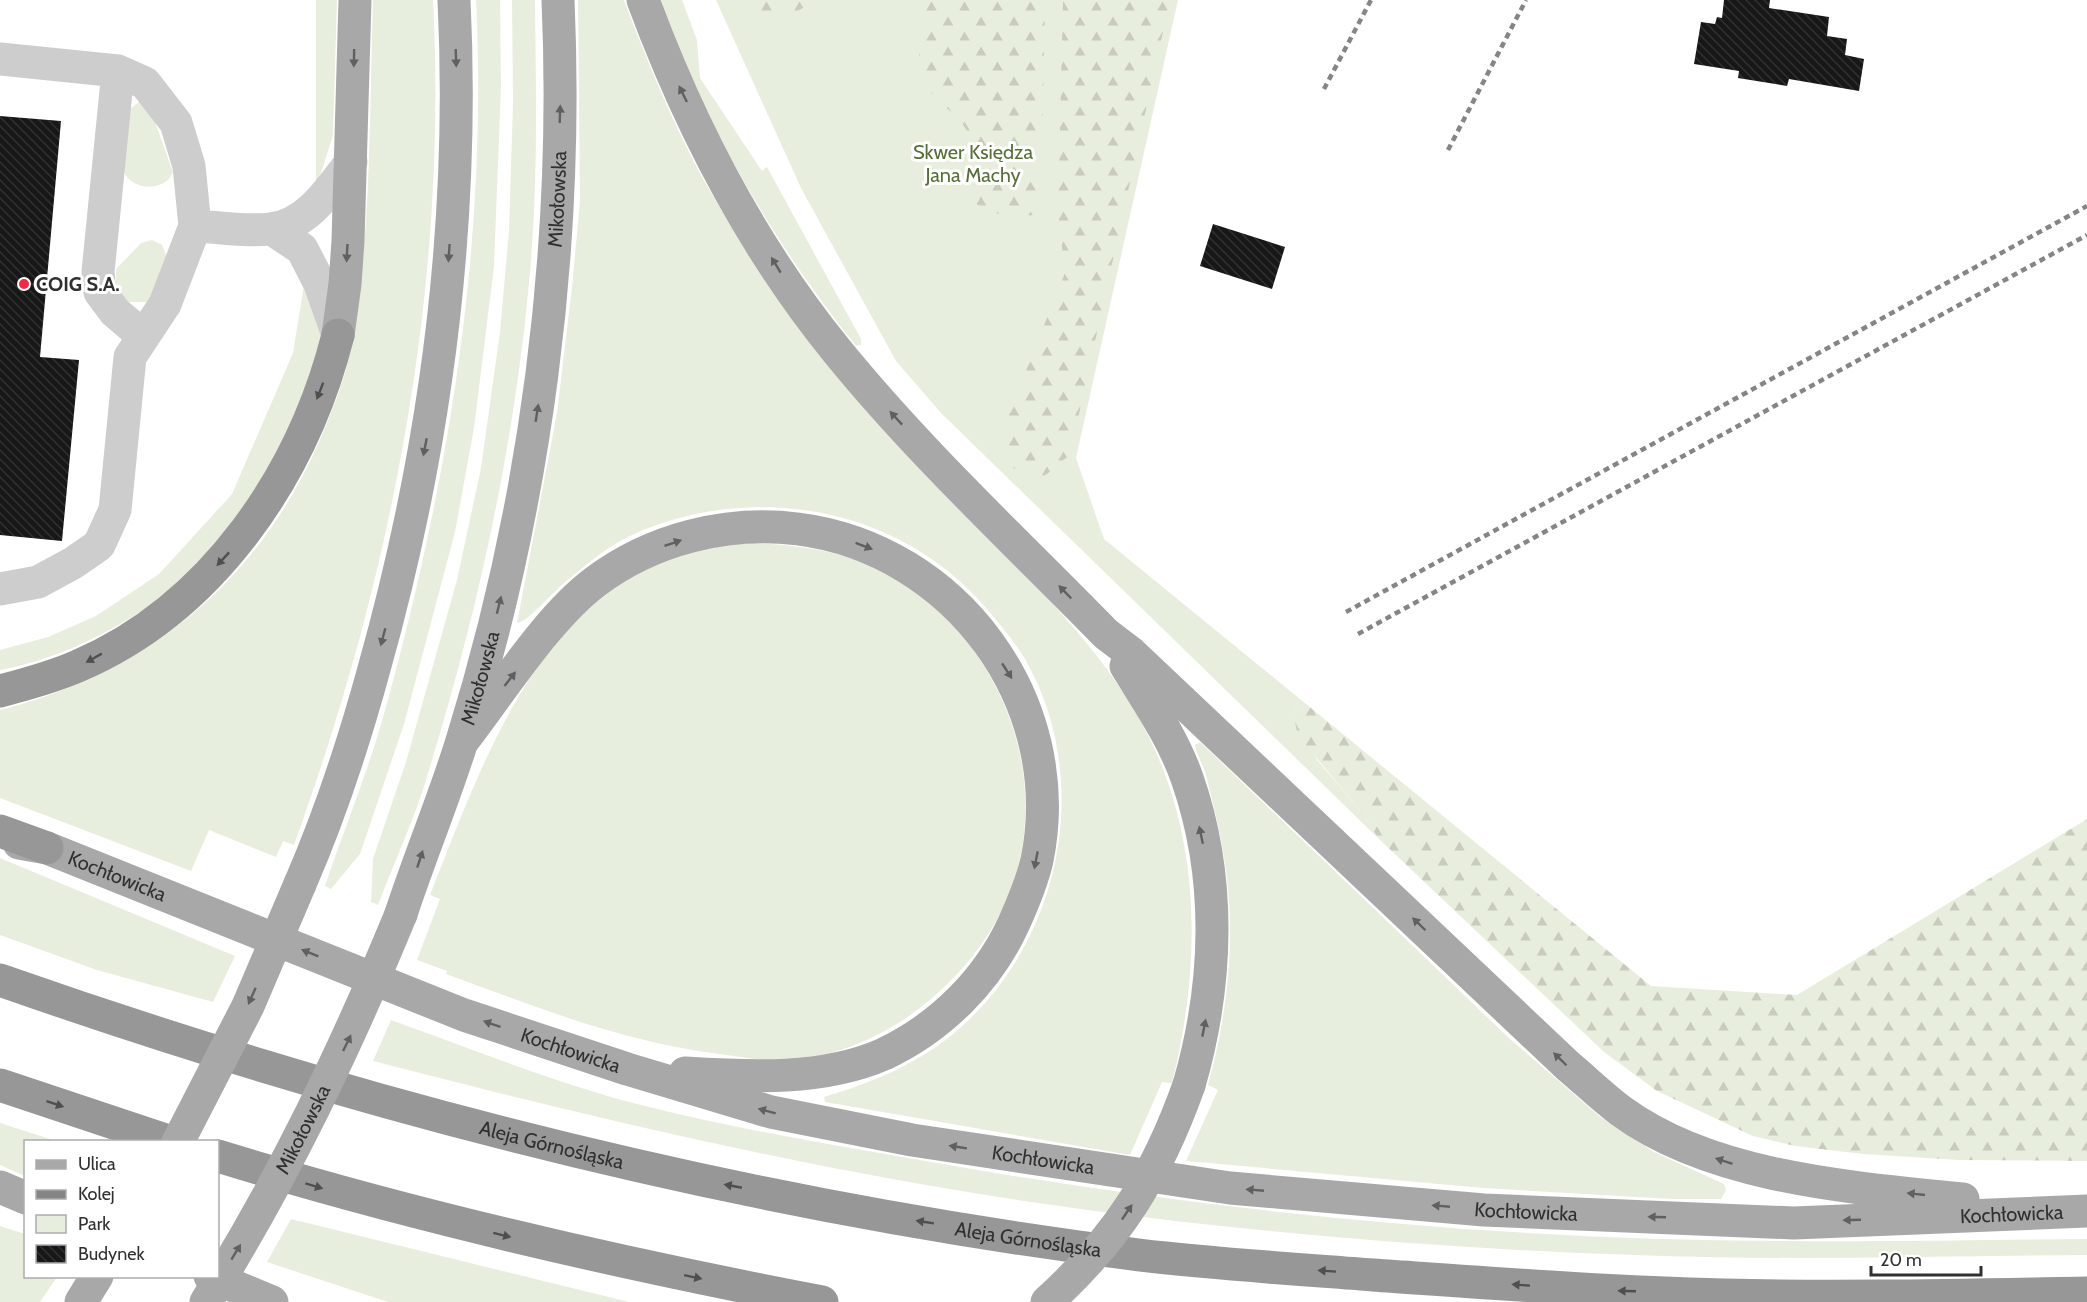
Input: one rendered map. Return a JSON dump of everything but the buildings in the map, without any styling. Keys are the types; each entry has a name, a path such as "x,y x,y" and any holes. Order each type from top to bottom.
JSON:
{"highway":[{"path":"0,691 38,681 80,665 109,650 162,615 210,574 233,549 261,510 293,455 322,386 338,336"},
{"path":"0,831 47,848"},
{"name":"Aleja Górnośląska","path":"0,981 270,1070 384,1104 561,1149 882,1215 999,1234 1140,1255 1243,1265 1580,1289 1805,1296 2087,1293"},
{"path":"0,1085 165,1140"},
{"path":"219,1156 332,1191 510,1237 822,1302"}],"main road":[{"path":"338,336 345,284 356,0"},
{"path":"179,1140 248,1006 323,828 366,699 402,562 426,445 444,316 454,181 457,79 454,0"},
{"name":"Mikołowska","path":"206,1302 249,1231 321,1098 353,1030 401,914 462,742 511,553 538,400 551,292 558,186 561,85 558,0"},
{"path":"643,0 662,49 716,162 782,276 809,314 896,419 1106,634 1131,653 1568,1066 1622,1112 1673,1140 1725,1162 1848,1187 2083,1211"},
{"path":"462,742 555,622 575,599 595,582 642,554 703,532 734,527 783,527 814,531 867,547 896,561 944,591 960,607 977,626 1013,681 1024,707 1037,751 1041,802 1037,859 1031,883 1007,938 969,992 945,1015 916,1036 883,1054 850,1066 772,1076 627,1069"},
{"path":"1047,1302 1079,1271 1126,1215 1151,1176 1170,1138 1189,1085 1208,1005 1212,967 1212,907 1202,838 1187,778 1177,755 1106,634"},
{"name":"Kochłowicka","path":"0,839 47,848 464,1015 627,1069 771,1112 1000,1155 1230,1188 1484,1210 1794,1223 2083,1211"},
{"path":"0,1187 24,1197"},
{"path":"215,1278 272,1302"}],"lane":[{"path":"0,59 118,71 145,83 176,123 189,166 195,226 165,304 130,357 115,510 99,545 73,563 38,582 0,588"},
{"path":"118,71 98,272 100,292 115,312 143,336"},
{"path":"195,226 272,230 294,221 326,196 351,162"},
{"path":"272,230 302,249 320,284 338,336"}],"green space":[{"path":"316,0 337,0 333,135 316,189"},
{"path":"373,0 433,0 435,108 431,216 421,323 406,429 385,535 359,640 329,743 294,845 283,841 276,857 209,830 191,871 0,798 0,710 54,693 105,671 152,644 195,612 233,575 267,533 297,486 331,413 352,344 366,216"},
{"path":"476,0 500,0 501,86 494,266 474,428 455,532 404,724 360,854 331,889 325,886 378,736 407,626 445,450 459,360 476,181 478,91"},
{"path":"512,0 535,0 536,65 536,163 533,228 525,325 516,389 494,518 464,645 424,787 378,905 371,902 373,859 406,762 457,580 481,468 500,332 509,230 513,103"},
{"path":"578,0 624,0 673,118 702,176 734,229 769,274 1094,652 1136,713 1158,756 1174,801 1185,847 1192,941 1189,989 1172,1083 1162,1082 1130,1155 825,1102 824,1097 892,1072 923,1055 953,1034 990,997 1020,955 1042,908 1056,859 1061,808 1058,757 1046,706 1025,659 1012,639 967,588 924,554 875,529 823,513 753,507 690,515 621,540 559,587 534,612 517,623 557,413 572,287 580,201"},
{"path":"660,0 682,0 697,40 700,78 762,171 767,167 861,339 861,345 856,346 826,307 797,266 744,181 698,92"},
{"name":"Skwer Księdza Jana Machy","path":"716,0 1178,0 1076,458 1104,539 1300,699 1293,713 1317,760 1355,804 1379,839 941,413 896,361 801,188"},
{"path":"749,0 812,0 796,12 764,16"},
{"path":"916,0 1045,0 1041,208 1035,215 1005,217 976,204 972,185 973,153 970,137 959,120 930,91 921,72 919,55 921,21"},
{"path":"1063,0 1170,0 1070,455 1049,472 1034,479 1012,467 1008,452 1009,413 1065,273 1058,213"},
{"path":"140,101 151,111 173,172 169,179 157,186 141,186 134,183 124,172 129,110"},
{"path":"152,240 162,245 166,255 150,302 128,302 116,290 116,269 141,243"},
{"path":"306,273 321,306 322,324 318,347 300,402 288,429 256,494 243,513 194,572 145,609 75,647 50,657 0,670 0,650 48,637 96,616 159,574 232,494 293,353"},
{"path":"750,543 819,550 853,559 885,573 923,598 957,629 984,666 1005,707 1019,750 1025,795 1023,841 1012,886 999,915 973,956 924,1005 889,1028 831,1053 780,1060 754,1059 683,1048 614,1032 514,999 446,974 447,971 417,960 440,899 430,895 453,836 506,718 539,665 578,619 625,582 682,555"},
{"path":"1300,699 1651,986 1797,995 2087,819 2087,1161 1959,1160 1863,1154 1795,1146 1753,1136 1657,1091 1604,1052 1379,839 1355,804 1298,736 1293,713"},
{"path":"1200,742 1510,1039 1599,1116 1654,1152 1724,1184 1726,1190 1721,1199 1671,1199 1483,1188 1186,1161 1218,1090 1208,1085 1221,1027 1229,969 1230,910 1227,881 1223,851 1206,775 1195,745"},
{"path":"0,858 235,956 213,1002 97,970 0,935"},
{"path":"391,1020 575,1086 670,1112 840,1146 1126,1193 1344,1219 1564,1235 1784,1241 2087,1239 2087,1255 1747,1258 1566,1252 1292,1233 1088,1210 907,1182 818,1165 639,1127 373,1061"},
{"path":"0,1123 53,1140 24,1140 24,1176 0,1165"},
{"path":"291,1219 629,1302 388,1302 267,1262"},
{"path":"0,1226 24,1234 24,1278 56,1278 40,1302 0,1302"}],"railway":[{"path":"1324,89 1371,0"},
{"path":"1448,150 1526,0"},
{"path":"1346,612 2087,206"},
{"path":"1358,634 2087,235"}],"place":[{"name":"COIG S.A.","path":"24,284"}]}
